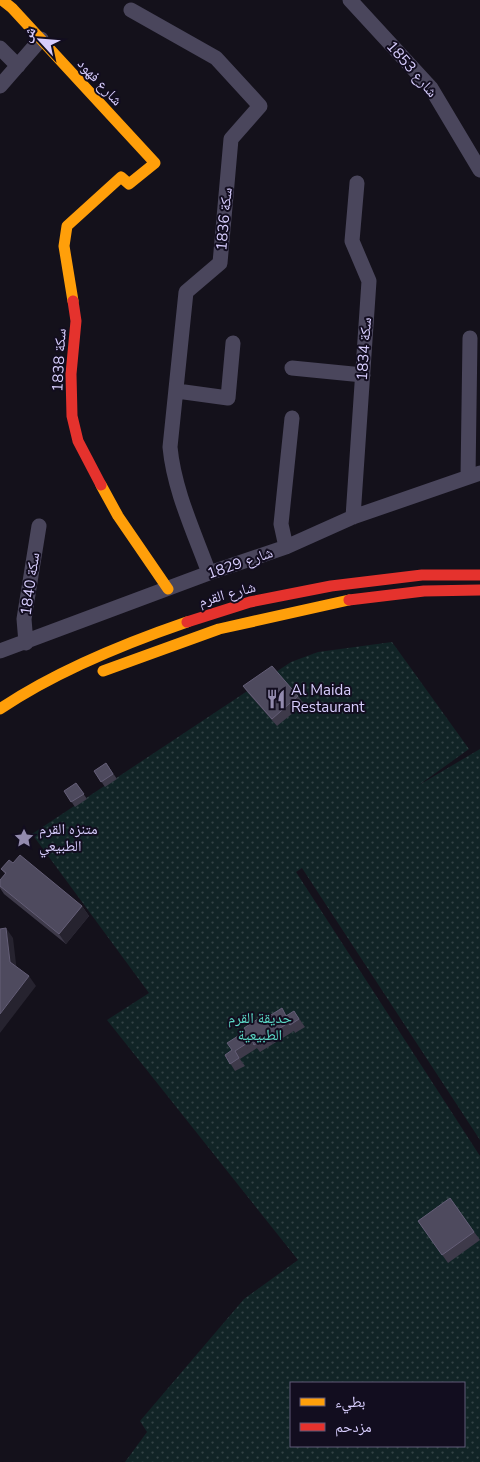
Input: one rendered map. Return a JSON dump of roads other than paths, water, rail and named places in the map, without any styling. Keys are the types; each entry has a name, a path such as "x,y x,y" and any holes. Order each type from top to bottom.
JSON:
{"main road":[{"name":"شارع فهود","path":"2,0 41,39 155,163"},
{"name":"1838 سكة","path":"155,163 129,184 121,176 67,226 64,246 76,321 71,374 72,416 78,441 118,516 168,589"},
{"name":"شارع القرم","path":"4,714 25,692 86,662 178,625 231,608 331,586 422,575 480,575"},
{"name":"شارع القرم","path":"95,674 219,629 336,602 424,591 480,590"},
{"name":"شارع القرم","path":"4,714 22,708"}],"street":[{"name":"شارع 1853","path":"350,0 431,88 480,170"},
{"name":"سكة 1836","path":"131,10 216,58 260,106 231,139 220,263 186,292 170,447 172,465 209,573"},
{"path":"0,86 41,39"},
{"path":"0,48 18,66"},
{"name":"سكة 1834","path":"353,517 369,281 352,241 357,183"},
{"path":"470,338 474,475"},
{"path":"177,390 228,398 233,343"},
{"path":"292,368 363,375"},
{"path":"286,547 281,524 292,418"},
{"name":"1829 شارع","path":"0,651 26,643 209,573 286,547 353,517 474,475"},
{"name":"سكة 1840","path":"26,643 24,619 39,526"}],"place":[{"name":"Al Maida Restaurant","path":"276,699"},
{"name":"متنزه القرم الطبيعي","path":"24,838"}],"park label":[{"name":"حديقة القرم الطبيعية","path":"260,1026"}]}
